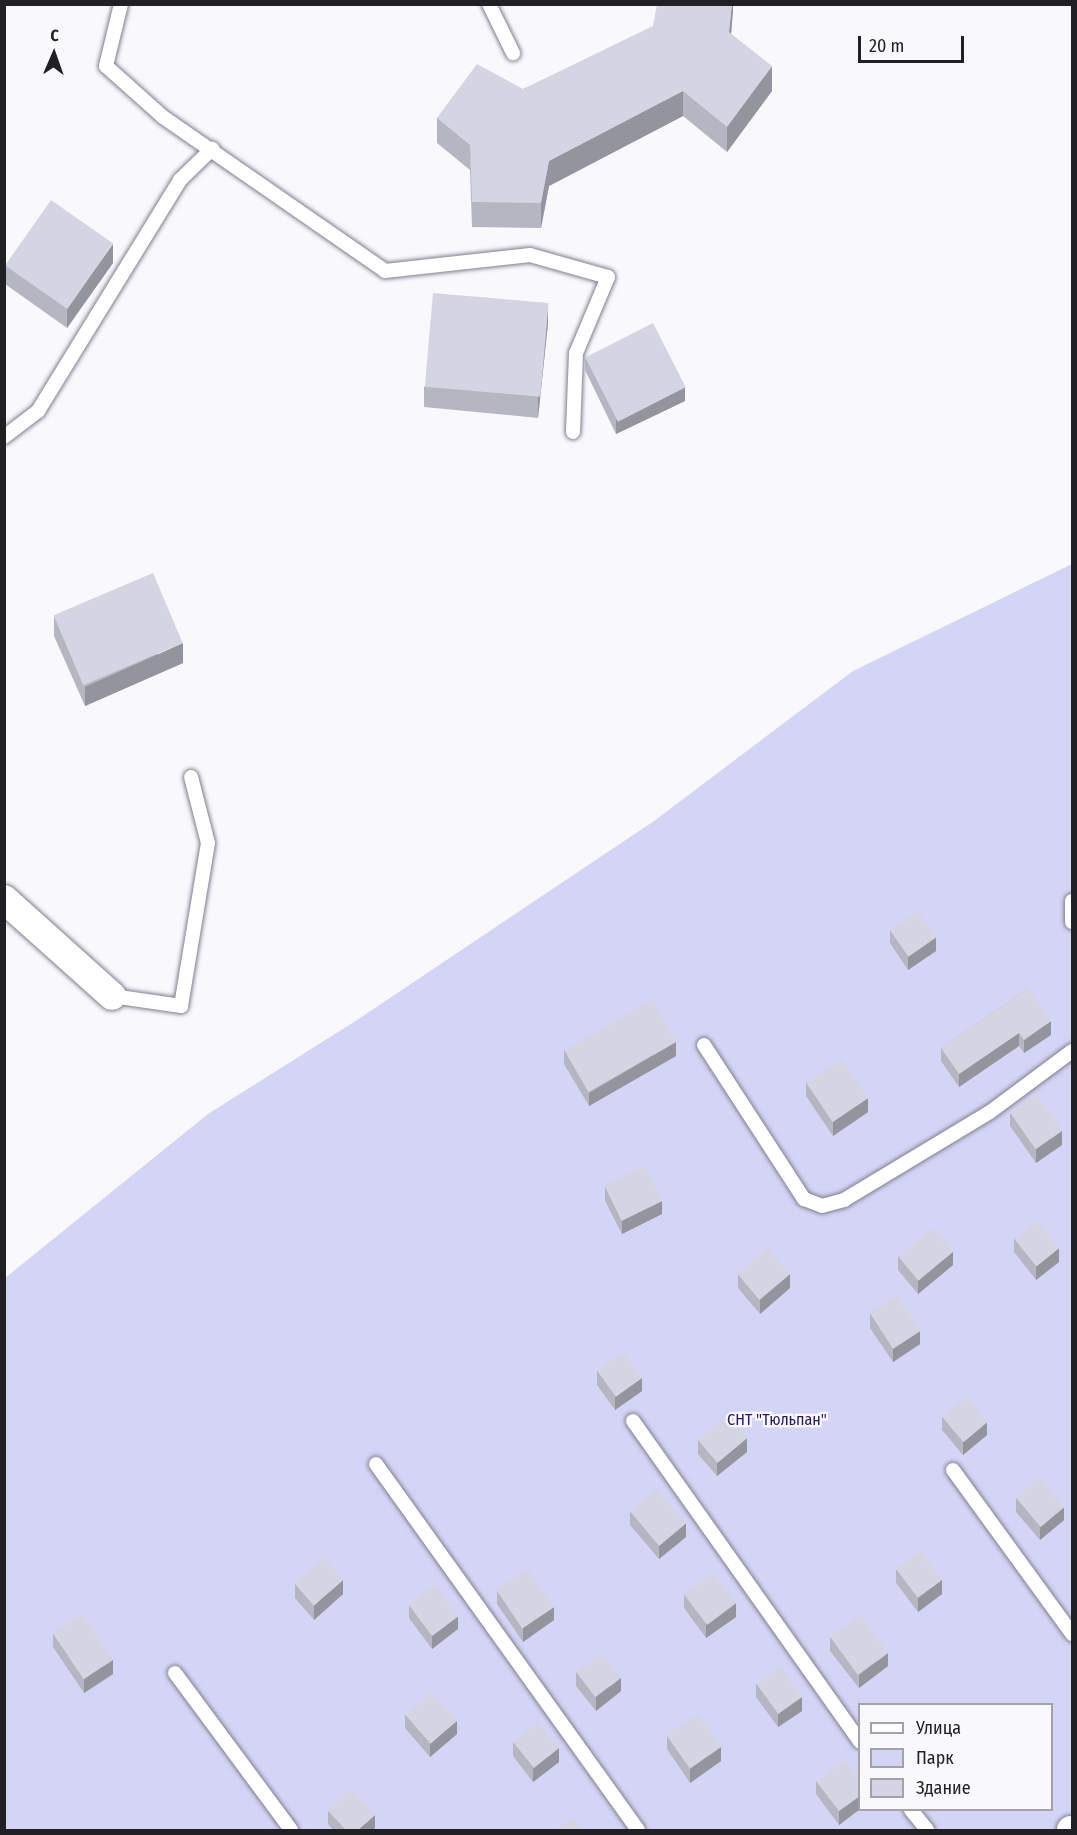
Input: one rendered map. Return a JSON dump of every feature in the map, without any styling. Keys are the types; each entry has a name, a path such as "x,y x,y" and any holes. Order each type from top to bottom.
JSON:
{"street":[{"path":"4,899 112,996"}],"lane":[{"path":"121,4 106,66 163,117 212,149 385,272 530,255 608,277 576,353 573,432"},
{"path":"489,4 513,53"},
{"path":"4,437 38,411 180,180 212,149"},
{"path":"112,996 181,1006 208,843 191,777"},
{"path":"1072,901 1072,922"},
{"path":"704,1045 804,1199 822,1206 843,1200 990,1112 1072,1051"},
{"path":"633,1420 858,1739"},
{"path":"376,1464 638,1830"},
{"path":"952,1470 1072,1634"},
{"path":"175,1673 291,1830"},
{"path":"913,1811 927,1830"}],"green space":[{"name":"СНТ \"Тюльпан\"","path":"1072,564 1072,1830 5,1830 5,1278 208,1114 357,1020 654,821 853,671"}],"building":[{"path":"657,4 732,4 729,32 772,66 727,127 683,91 549,161 541,203 472,202 470,145 437,118 477,64 523,89 653,26"},
{"path":"51,200 113,244 67,309 5,266"},
{"path":"433,293 549,303 540,397 425,387"},
{"path":"653,323 686,387 618,422 585,358"},
{"path":"153,573 183,643 83,685 54,615"},
{"path":"918,911 936,937 909,957 890,931"},
{"path":"1028,988 1051,1021 1024,1040 1019,1033 959,1074 941,1048"},
{"path":"652,1000 676,1042 589,1092 565,1050"},
{"path":"842,1059 868,1098 833,1122 806,1083"},
{"path":"1036,1094 1062,1131 1036,1149 1010,1112"},
{"path":"645,1166 662,1201 622,1221 605,1186"},
{"path":"1037,1221 1059,1248 1036,1266 1014,1239"},
{"path":"933,1228 953,1252 918,1281 899,1257"},
{"path":"768,1248 790,1274 759,1300 737,1274"},
{"path":"897,1296 920,1331 893,1349 870,1313"},
{"path":"623,1352 642,1378 616,1397 597,1371"},
{"path":"966,1397 987,1422 963,1442 942,1417"},
{"path":"728,1415 747,1438 717,1463 698,1440"},
{"path":"1040,1478 1064,1507 1041,1527 1016,1498"},
{"path":"657,1489 686,1523 659,1546 630,1511"},
{"path":"920,1551 942,1580 918,1598 896,1569"},
{"path":"324,1558 343,1580 314,1605 295,1584"},
{"path":"528,1569 554,1607 522,1628 496,1590"},
{"path":"713,1573 736,1603 707,1625 684,1595"},
{"path":"435,1585 458,1616 432,1636 409,1605"},
{"path":"82,1614 113,1660 84,1679 53,1634"},
{"path":"860,1615 888,1653 858,1675 830,1637"},
{"path":"602,1653 621,1678 595,1697 576,1672"},
{"path":"780,1667 802,1697 778,1714 757,1684"},
{"path":"432,1692 457,1721 431,1744 406,1715"},
{"path":"698,1714 721,1747 690,1769 667,1736"},
{"path":"538,1722 559,1748 534,1768 513,1742"},
{"path":"845,1760 858,1777 858,1797 839,1811 816,1781"},
{"path":"351,1789 375,1815 358,1830 346,1830 328,1811"},
{"path":"571,1818 583,1830 558,1830"}]}
